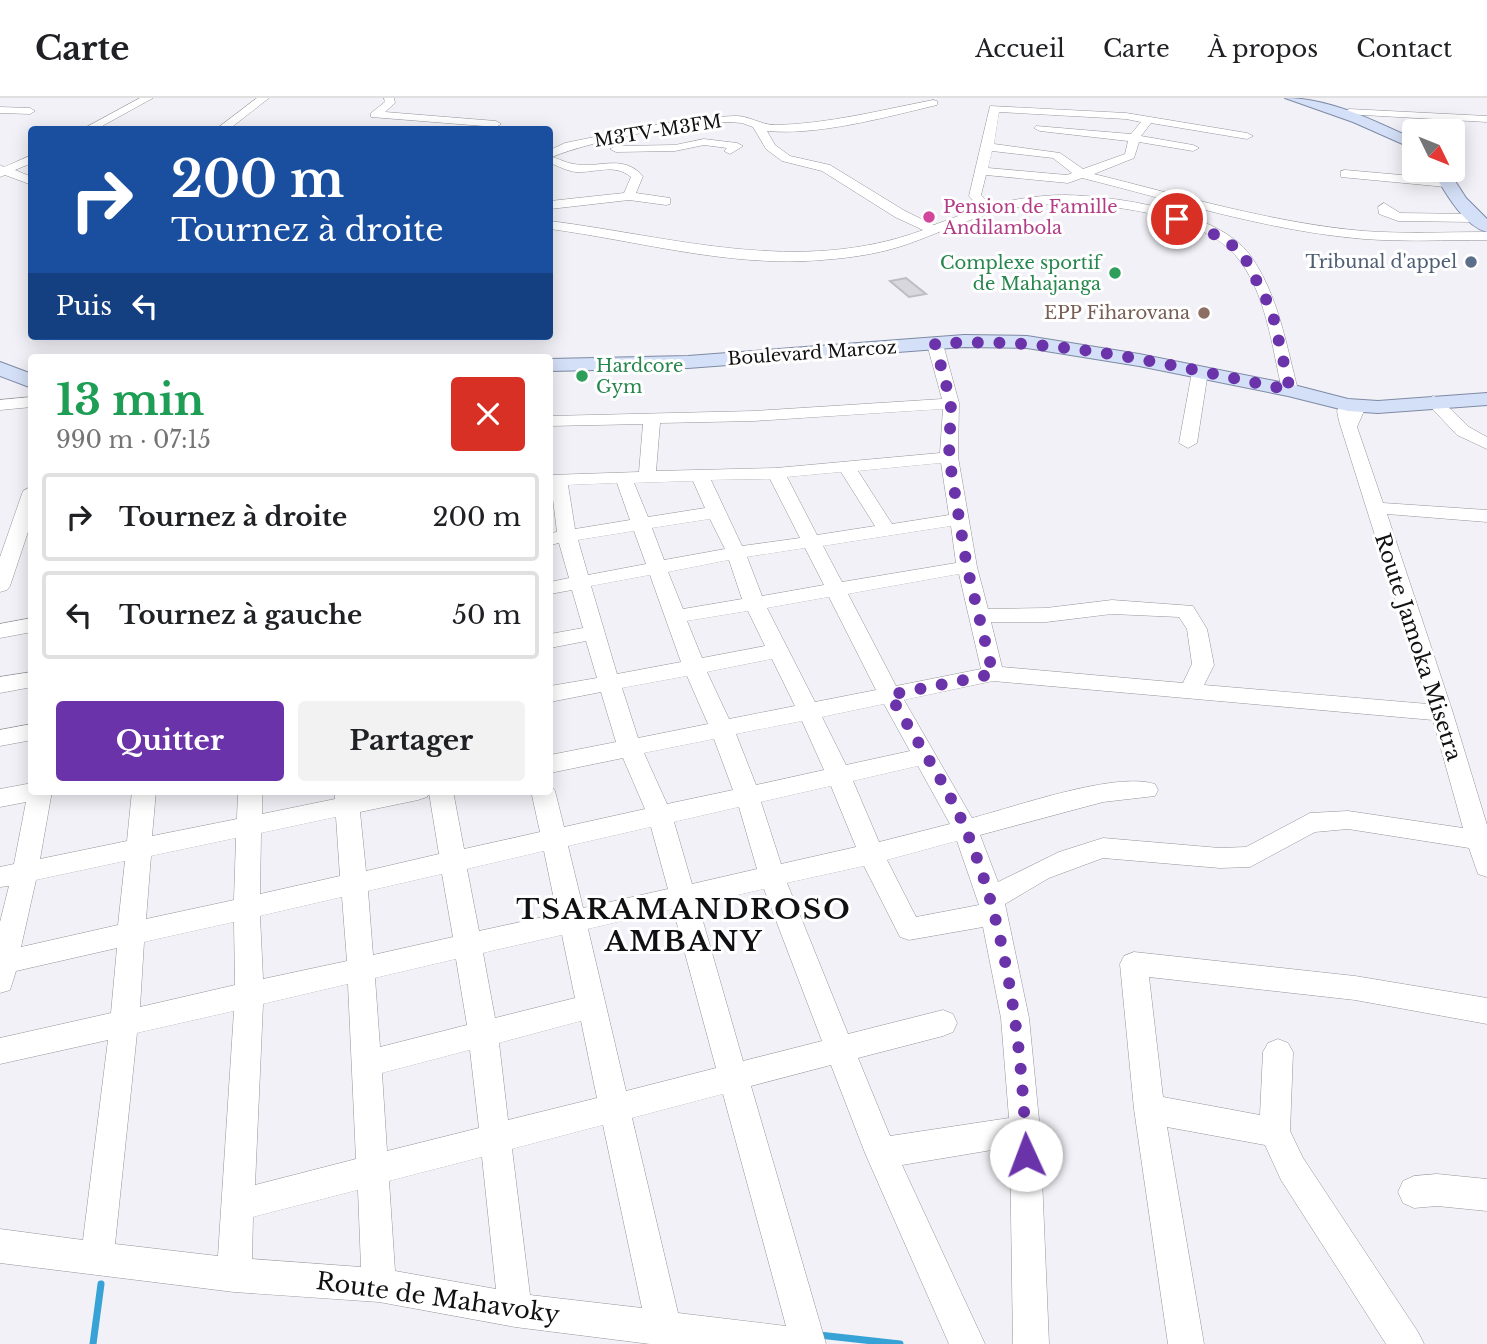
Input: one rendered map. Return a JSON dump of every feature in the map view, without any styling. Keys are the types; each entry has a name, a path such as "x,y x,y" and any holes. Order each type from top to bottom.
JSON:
{"main road":[{"path":"1292,98 1344,113 1402,140"},
{"path":"1448,182 1481,223"},
{"name":"Boulevard Marcoz","path":"553,365 688,362 995,341 1049,345 1290,390 1348,416 1378,407 1442,409 1487,399"},
{"path":"0,368 28,380"},
{"path":"0,388 28,400"}],"street":[{"path":"94,126 148,98"},
{"path":"226,126 264,98"},
{"path":"389,98 390,103 375,115 496,124"},
{"name":"M3TV-M3FM","path":"553,156 565,146 704,122 739,119 772,129 837,122 933,103"},
{"path":"989,210 975,196 994,108 1149,119 1247,136"},
{"path":"0,110 30,111"},
{"path":"1038,151 1042,110"},
{"path":"1344,113 1487,120"},
{"path":"981,171 1035,183 1068,179 1130,156 1134,138 1149,119"},
{"path":"835,137 837,122"},
{"path":"759,127 770,147 786,159 826,168 900,214 934,230"},
{"path":"1040,128 1134,138 1193,148"},
{"path":"553,158 576,152 675,148 704,142 737,146 730,151"},
{"path":"987,147 1056,155 1081,174 1253,216 1333,231 1366,235 1487,236"},
{"path":"2,171 28,160"},
{"path":"553,160 580,184 629,196 666,201"},
{"path":"553,203 602,164 633,172 638,176 629,196"},
{"path":"2,171 28,180"},
{"path":"1345,174 1402,175"},
{"path":"553,225 614,232 698,251 756,258 813,257 873,249 989,210 1035,200 1107,202 1158,212 1223,238 1243,254 1272,311 1290,390"},
{"path":"1384,207 1383,211 1398,217 1481,223"},
{"path":"935,344 951,403 949,457 967,567 993,674"},
{"path":"1188,443 1200,372"},
{"path":"0,405 28,402"},
{"path":"553,421 754,416 951,403"},
{"path":"1442,409 1487,425"},
{"path":"1442,409 1463,431 1487,444"},
{"name":"Route Jamoka Misetra","path":"1348,416 1374,508 1483,839 1487,867"},
{"path":"647,478 652,419"},
{"path":"808,1344 660,815 630,748 609,683 582,582 558,538 554,480 776,473 949,457"},
{"path":"847,468 886,529"},
{"path":"776,473 890,695 965,828 992,907 1015,1018 1025,1130 1031,1344"},
{"path":"699,475 736,553 754,603 840,775 871,854 909,929 992,907 1040,871 1104,848 1220,858 1250,857 1310,823 1348,820 1483,839"},
{"path":"624,479 694,667 746,792 772,877 840,1050 881,1153 967,1344"},
{"path":"0,583 28,503"},
{"path":"1374,508 1487,516"},
{"path":"558,538 716,512"},
{"path":"553,587 736,553 960,519"},
{"path":"675,617 967,567"},
{"path":"978,616 1045,615 1112,607 1186,611 1197,629 1203,665 1195,676 1192,690"},
{"path":"0,631 28,626"},
{"path":"553,640 595,633"},
{"path":"553,694 779,651"},
{"path":"553,763 993,674 1441,713"},
{"path":"0,685 28,680"},
{"path":"0,738 28,733"},
{"path":"38,795 13,874 1,969 131,934 660,815 746,792 925,756"},
{"path":"0,1051 871,854 1103,793 1146,790"},
{"path":"0,798 28,793"},
{"path":"97,1258 130,971 144,795"},
{"path":"234,1275 249,995 247,908 250,795"},
{"path":"13,874 250,825 347,798 377,795"},
{"path":"442,795 484,1034 515,1310"},
{"path":"544,795 664,1328"},
{"path":"347,798 361,969 379,1285"},
{"path":"1186,1344 1149,1109 1134,964 1312,981 1421,996 1487,1011"},
{"path":"366,1064 592,1006"},
{"path":"238,1205 943,1023"},
{"path":"1278,1052 1275,1132 1292,1169 1406,1344"},
{"path":"1149,1109 1275,1132"},
{"path":"881,1153 1025,1130"},
{"path":"1414,1192 1437,1189 1487,1195"},
{"name":"Route de Mahavoky","path":"0,1246 234,1275 379,1285 515,1310 791,1344"}],"building":[{"path":"906,278 926,294 909,297 890,281"}],"waterway":[{"path":"93,1344 101,1284"},
{"path":"819,1335 900,1344"}],"place":[{"name":"Pension de Famille Andilambola","path":"929,217"},
{"name":"Tribunal d'appel","path":"1471,262"},
{"name":"Complexe sportif de Mahajanga","path":"1115,273"},
{"name":"EPP Fiharovana","path":"1204,313"},
{"name":"Hardcore Gym","path":"582,376"}],"district":[{"name":"TSARAMANDROSO AMBANY","path":"684,925"}],"route":[{"path":"1026,1155 1015,1018 991,899 965,828 890,695 993,674 967,567 949,457 951,403 935,344 995,341 1075,348 1290,390 1272,311 1243,254 1223,238 1177,219"}]}
